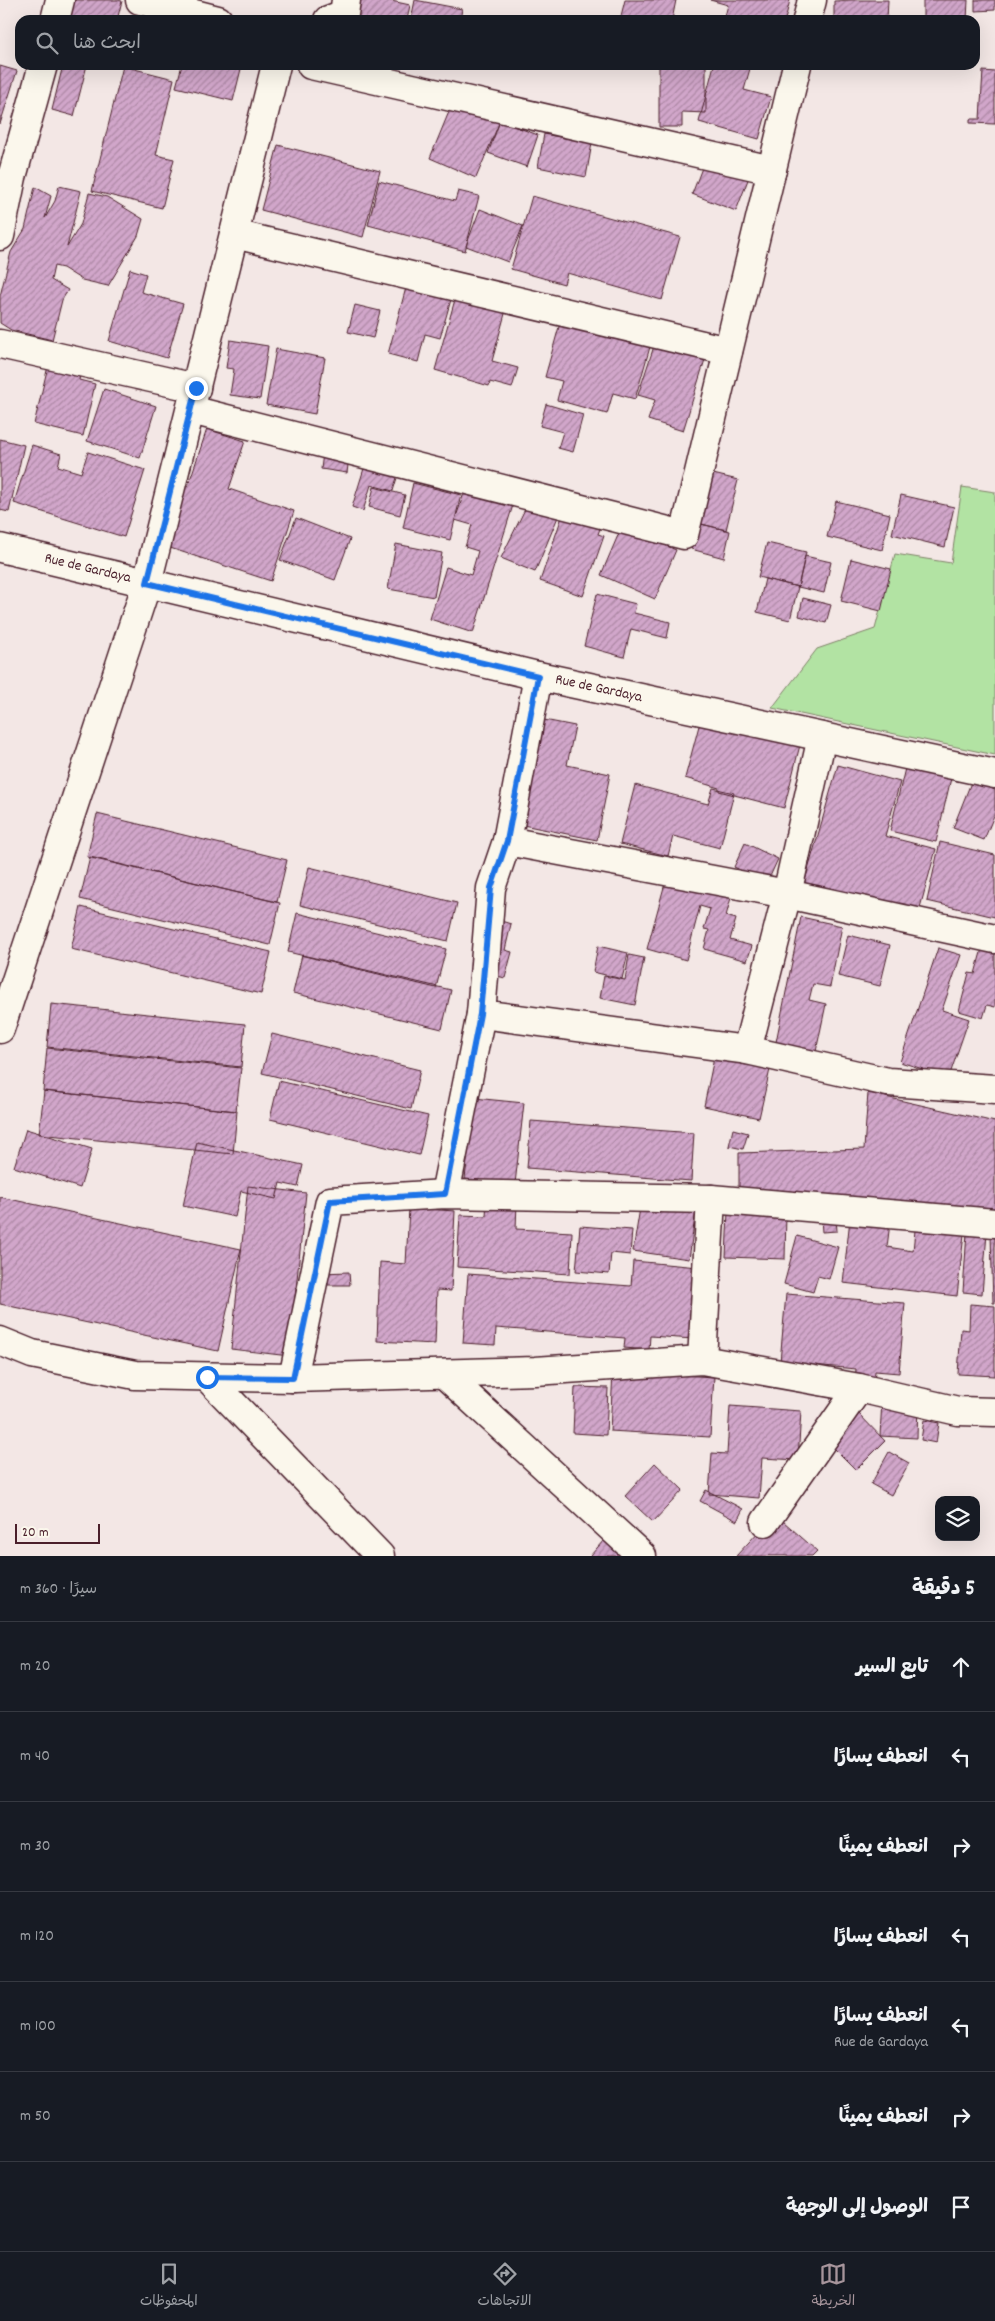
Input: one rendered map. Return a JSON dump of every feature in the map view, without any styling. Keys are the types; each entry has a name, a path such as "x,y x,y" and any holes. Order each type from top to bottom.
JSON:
{"street":[{"path":"56,15 60,0"},
{"path":"140,0 198,15"},
{"path":"341,15 344,14 346,0"},
{"path":"808,15 812,0"},
{"path":"0,236 6,176 40,70"},
{"path":"0,1028 147,583 275,70"},
{"path":"333,70 772,170"},
{"path":"0,344 684,535 796,70"},
{"path":"234,234 728,352"},
{"name":"Rue de Gardaya","path":"0,548 538,676 995,774"},
{"path":"445,1194 480,1014 491,888 507,841 538,676"},
{"path":"747,1050 787,894 822,737"},
{"path":"507,841 787,894 995,939"},
{"path":"480,1014 747,1050 888,1082 995,1089"},
{"path":"293,1378 330,1201 445,1194 711,1199 995,1223"},
{"path":"702,1360 711,1199"},
{"path":"0,1341 32,1354 135,1375 207,1377 293,1378 535,1371 702,1360 859,1388 958,1411 995,1412"},
{"path":"444,1374 642,1556"},
{"path":"207,1377 380,1556"},
{"path":"765,1522 859,1388"}],"green space":[{"path":"962,487 995,492 995,755 772,708 817,649 875,629 895,554 951,563"}],"building":[{"path":"69,0 122,1 118,15 65,15"},
{"path":"360,0 387,0 410,5 408,15 357,15"},
{"path":"415,0 462,9 461,15 412,15"},
{"path":"625,0 676,0 673,15 621,15"},
{"path":"710,0 790,0 786,15 725,15 728,5"},
{"path":"888,0 887,15 834,15 834,1"},
{"path":"923,0 968,0 967,15 923,15"},
{"path":"975,0 995,0 995,10 975,11"},
{"path":"143,7 166,15 141,15"},
{"path":"0,66 17,71 0,124"},
{"path":"62,70 86,70 74,116 52,110"},
{"path":"122,70 139,70 174,79 156,155 174,159 162,208 92,191"},
{"path":"181,70 241,70 233,101 176,87"},
{"path":"659,70 706,70 706,113 682,112 682,127 659,127"},
{"path":"713,70 750,70 744,90 771,97 759,139 699,122"},
{"path":"983,71 995,72 995,124 970,123 970,119 980,119"},
{"path":"453,102 500,121 476,178 430,158"},
{"path":"500,121 538,135 527,167 488,153"},
{"path":"544,134 592,143 586,177 538,167"},
{"path":"278,145 380,171 363,237 261,210"},
{"path":"705,160 749,177 736,211 692,194"},
{"path":"379,181 455,201 458,191 479,196 465,251 368,225"},
{"path":"59,186 81,191 67,247 81,224 89,193 107,197 143,219 138,236 108,286 82,280 63,268 54,266 51,280 68,290 62,300 52,340 11,330 0,323 0,296 11,252 25,229 35,187 51,196 45,218 55,201"},
{"path":"532,196 680,237 662,300 567,273 564,284 511,269"},
{"path":"480,209 523,226 508,262 466,246"},
{"path":"130,269 146,274 141,292 183,304 167,358 109,341"},
{"path":"407,284 452,296 440,338 425,334 418,362 388,354"},
{"path":"456,296 506,310 492,361 518,368 512,388 490,382 489,386 435,370"},
{"path":"355,305 380,311 373,338 348,332"},
{"path":"562,316 652,340 635,399 613,393 607,414 557,400 562,381 545,377"},
{"path":"657,337 707,353 683,431 648,420 655,400 638,395"},
{"path":"230,340 268,346 260,399 230,395 234,369 226,368"},
{"path":"276,349 325,358 315,414 266,405"},
{"path":"50,358 82,366 79,380 95,384 83,436 34,424"},
{"path":"104,389 156,406 140,458 87,441"},
{"path":"546,404 583,415 573,452 558,448 563,432 540,426"},
{"path":"207,429 245,441 229,489 294,511 271,581 164,546 184,485 188,486"},
{"path":"0,439 24,445 9,512 0,510"},
{"path":"32,445 61,454 58,466 81,473 88,452 145,470 124,537 14,503"},
{"path":"323,453 349,457 347,473 321,469"},
{"path":"366,462 399,471 393,491 371,485 363,511 352,507"},
{"path":"709,473 738,480 726,530 697,523"},
{"path":"413,483 461,495 450,540 403,528"},
{"path":"374,487 405,495 400,515 369,507"},
{"path":"466,487 514,502 473,633 430,619 446,567 471,575 478,551 465,547 472,525 455,520"},
{"path":"901,495 954,507 945,547 892,534"},
{"path":"530,499 560,512 535,572 501,558"},
{"path":"836,501 890,514 882,550 827,537"},
{"path":"565,508 604,518 598,534 604,536 583,596 540,581"},
{"path":"296,518 350,539 335,580 280,560"},
{"path":"697,523 730,531 724,558 691,549"},
{"path":"622,526 676,550 655,599 601,575"},
{"path":"767,543 806,552 798,587 758,577"},
{"path":"396,544 442,553 434,597 388,589"},
{"path":"805,556 831,562 824,593 798,587"},
{"path":"851,559 891,569 881,611 841,601"},
{"path":"765,579 798,587 790,620 757,612"},
{"path":"597,594 636,604 634,613 670,622 667,638 631,629 624,657 584,646"},
{"path":"803,598 831,605 826,623 799,616"},
{"path":"539,719 575,726 567,765 610,774 597,840 518,824"},
{"path":"700,722 800,745 784,808 719,791 719,788 685,778"},
{"path":"906,764 952,774 936,842 890,831"},
{"path":"838,765 900,782 885,836 936,849 918,915 804,884"},
{"path":"972,780 995,790 995,813 984,840 953,828"},
{"path":"635,785 708,804 713,788 734,793 720,848 673,836 668,856 620,844"},
{"path":"97,814 287,860 277,902 87,857"},
{"path":"940,842 995,855 995,917 927,901"},
{"path":"745,843 778,859 767,883 734,867"},
{"path":"90,857 280,903 270,945 80,899"},
{"path":"309,867 457,903 448,941 300,905"},
{"path":"667,876 732,894 726,916 736,919 730,940 752,946 747,961 704,949 709,930 704,929 710,909 700,906 686,960 647,949"},
{"path":"81,907 271,952 261,994 71,949"},
{"path":"297,913 446,949 436,988 288,952"},
{"path":"801,917 842,926 830,987 813,984 809,1000 826,1004 814,1061 774,1052"},
{"path":"498,920 511,924 505,950 512,952 505,978 485,973"},
{"path":"848,935 890,945 880,986 838,976"},
{"path":"983,945 995,948 995,1007 987,1005 983,1018 959,1011 969,973 975,974"},
{"path":"598,946 628,953 622,979 593,972"},
{"path":"938,948 961,955 942,1010 969,1019 949,1077 900,1062"},
{"path":"302,955 451,990 442,1029 293,993"},
{"path":"629,955 644,958 635,1005 600,998 604,976 625,980"},
{"path":"51,1004 245,1024 241,1067 47,1047"},
{"path":"272,1034 420,1070 411,1109 262,1073"},
{"path":"47,1048 241,1068 236,1111 43,1091"},
{"path":"715,1053 771,1065 759,1118 704,1106"},
{"path":"279,1081 428,1116 419,1155 270,1119"},
{"path":"44,1091 237,1111 233,1154 39,1134"},
{"path":"868,1093 995,1122 995,1213 739,1197 739,1153 864,1149"},
{"path":"474,1098 524,1103 515,1184 465,1179"},
{"path":"531,1121 694,1133 691,1181 527,1168"},
{"path":"26,1129 92,1149 80,1188 14,1167"},
{"path":"733,1129 748,1133 743,1149 729,1146"},
{"path":"197,1142 303,1165 298,1187 280,1183 276,1199 241,1191 235,1217 183,1206"},
{"path":"248,1186 306,1193 289,1356 231,1349"},
{"path":"0,1197 241,1249 218,1351 0,1304"},
{"path":"487,1200 517,1202 516,1229 572,1232 570,1274 457,1267 460,1215 486,1216"},
{"path":"641,1202 696,1210 689,1259 633,1251"},
{"path":"409,1208 455,1211 451,1291 437,1290 435,1344 377,1341 380,1262 406,1264"},
{"path":"728,1211 786,1213 785,1259 726,1257"},
{"path":"836,1218 837,1231 822,1232 821,1219"},
{"path":"850,1219 890,1223 887,1247 913,1251 916,1220 965,1225 957,1296 843,1283"},
{"path":"580,1226 632,1230 630,1255 611,1253 609,1274 576,1271"},
{"path":"967,1232 987,1233 982,1294 963,1292"},
{"path":"995,1234 995,1303 993,1303 991,1235"},
{"path":"797,1236 838,1247 829,1279 818,1276 813,1292 784,1284"},
{"path":"633,1261 698,1267 693,1339 650,1336 649,1350 624,1348 625,1338 496,1328 495,1345 463,1343 468,1274 631,1286"},
{"path":"349,1272 350,1285 320,1285 320,1273"},
{"path":"786,1294 905,1303 899,1373 875,1371 874,1384 855,1382 856,1369 780,1362"},
{"path":"970,1304 995,1306 995,1376 958,1374 961,1329 969,1330"},
{"path":"613,1371 714,1377 710,1437 610,1431"},
{"path":"575,1387 608,1388 606,1435 573,1433"},
{"path":"882,1400 918,1402 917,1438 880,1436"},
{"path":"730,1406 801,1411 798,1460 762,1458 759,1498 709,1494 712,1453 727,1454"},
{"path":"857,1412 885,1441 856,1470 827,1441"},
{"path":"924,1420 939,1423 936,1443 921,1440"},
{"path":"889,1452 909,1463 891,1495 871,1484"},
{"path":"655,1463 683,1490 653,1522 625,1496"},
{"path":"706,1490 743,1509 737,1521 700,1501"},
{"path":"775,1514 817,1551 812,1556 736,1556"},
{"path":"611,1532 638,1556 590,1556"}],"route":[{"path":"196,388 147,583 538,676 507,841 491,888 480,1014 445,1194 330,1201 293,1378 207,1377"}]}
